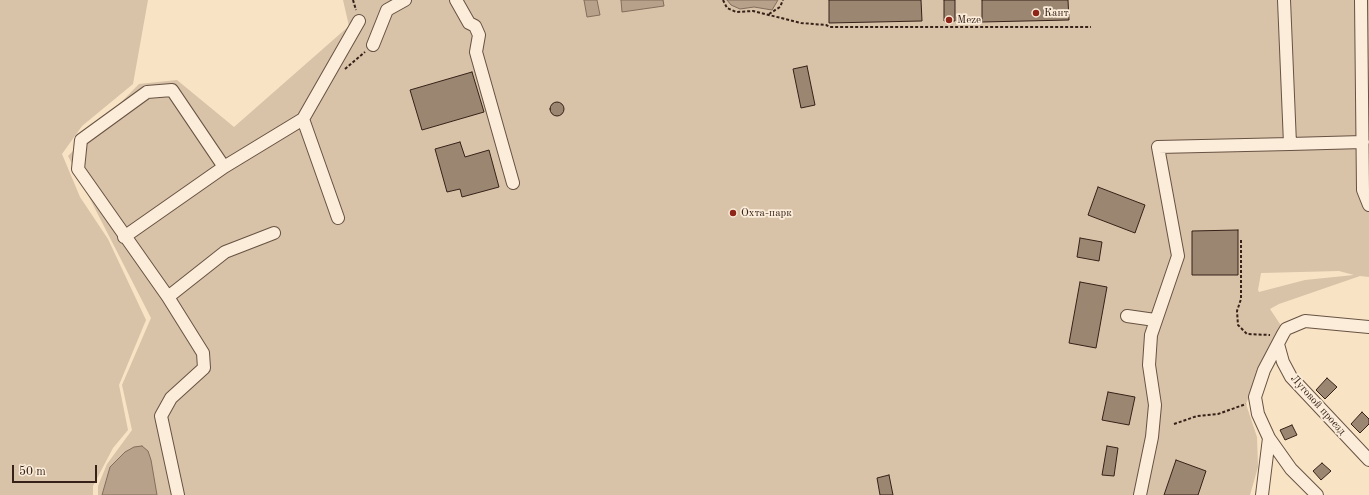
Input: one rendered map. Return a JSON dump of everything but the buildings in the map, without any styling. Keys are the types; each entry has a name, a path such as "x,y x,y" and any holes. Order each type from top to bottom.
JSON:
{"street":[{"path":"373,45 387,10 405,0"},
{"path":"456,0 469,23 475,26 479,35 476,52 513,183"},
{"path":"1284,0 1290,144"},
{"path":"1361,0 1363,190 1369,206"},
{"path":"124,238 224,167 303,119 359,21"},
{"path":"178,495 161,416 171,398 204,368 203,354 168,298 124,238 78,168 81,140 147,92 172,90 224,167"},
{"path":"303,119 338,218"},
{"path":"1140,495 1152,438 1155,405 1149,365 1151,335 1178,256 1158,147 1362,142"},
{"path":"168,298 225,252 274,233"},
{"path":"1127,316 1155,320"},
{"path":"1318,495 1291,469 1269,438 1258,414 1256,397 1264,370 1286,329 1305,321 1369,327"},
{"name":"Луговой проезд","path":"1280,339 1283,362 1291,378 1369,460"},
{"path":"1262,495 1269,438"}],"path":[{"path":"723,0 727,8 736,12 753,11 801,23 826,25 830,27 1092,27"},
{"path":"768,15 780,7 783,0"},
{"path":"344,71 373,45"},
{"path":"1241,240 1241,299 1238,311 1238,325 1247,334 1280,339"},
{"path":"1174,424 1197,416 1218,414 1256,402"}],"shaded area":[{"path":"0,0 148,0 133,84 82,126 62,154 80,197 108,239 146,320 119,385 128,430 113,448 93,486 93,495 0,495"},
{"name":"Охта-парк","path":"343,0 1369,0 1369,277 1360,276 1279,304 1270,309 1282,327 1252,396 1249,396 1246,404 1257,437 1258,467 1250,495 98,495 98,486 107,464 132,430 122,385 151,318 68,156 139,84 177,80 234,127 349,26","holes":["1339,271 1354,275 1305,280 1259,292 1258,290 1261,273"]},
{"path":"584,0 597,0 600,15 587,17"},
{"path":"621,0 663,0 664,6 622,12"},
{"path":"727,0 778,0 772,10 754,7 740,9 731,5"},
{"path":"142,446 148,451 151,460 157,495 102,495 110,467 125,452 134,447"}],"place":[{"name":"Кант","path":"1036,13"},
{"name":"Meze","path":"949,20"},
{"name":"Охта-парк","path":"733,213"}]}
